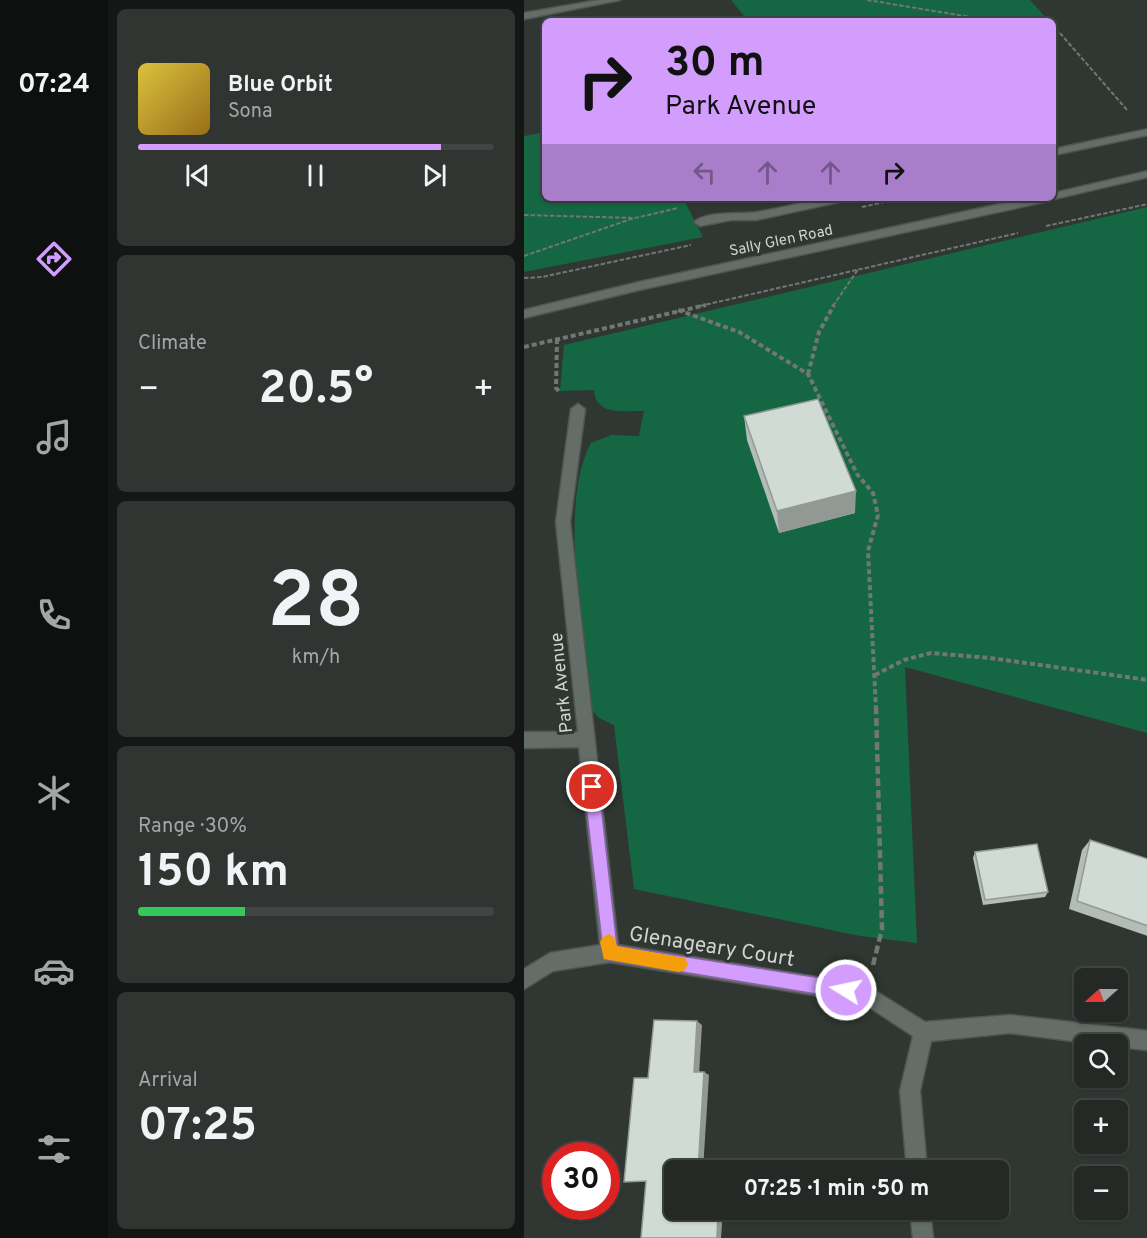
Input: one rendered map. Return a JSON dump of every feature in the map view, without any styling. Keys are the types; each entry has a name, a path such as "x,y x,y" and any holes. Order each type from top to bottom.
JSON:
{"street":[{"path":"524,16 615,0"},
{"path":"1056,152 1147,132"},
{"path":"1056,196 1148,174"},
{"path":"700,222 731,216 756,216 825,201"},
{"name":"Sally Glen Road","path":"524,314 639,286 1030,201"},
{"name":"Park Avenue","path":"578,409 563,522 610,953"},
{"path":"524,740 586,739"},
{"name":"Glenageary Court","path":"524,980 550,962 610,953 866,994 923,1032"},
{"path":"916,1160 910,1090 923,1032 1010,1024 1148,1041"},
{"path":"921,1220 923,1238"}],"path":[{"path":"867,0 977,18"},
{"path":"1056,31 1059,32 1147,132"},
{"path":"1044,227 1148,204"},
{"path":"524,256 635,218 680,208"},
{"path":"524,215 635,218"},
{"path":"524,347 1021,232"},
{"path":"808,374 819,332 839,296 859,268"},
{"path":"678,310 739,332 808,374 857,474 873,493 878,515 868,552 875,675 882,929 866,994"},
{"path":"557,339 556,388 578,409"},
{"path":"875,675 904,660 932,653 990,658 1148,680"}],"green space":[{"path":"731,0 1030,0 1046,18 746,18"},
{"path":"542,133 542,201 685,201 703,237 524,272 524,136"},
{"path":"1147,207 1147,733 905,667 917,943 860,936 634,889 614,725 594,713 589,704 586,689 576,574 575,516 582,464 591,443 611,435 639,436 644,411 620,411 605,408 596,399 594,390 560,391 564,345"}],"building":[{"path":"818,399 856,491 777,511 744,416"},
{"path":"1090,840 1148,859 1148,926 1077,901"},
{"path":"1037,844 1048,892 985,900 975,852"},
{"path":"654,1020 697,1021 694,1072 704,1072 699,1160 664,1160 664,1220 718,1220 717,1238 641,1238 646,1181 624,1182 634,1078 648,1078"}],"slow traffic":[{"path":"609,942 610,953 679,964"}],"route":[{"path":"592,787 610,953 846,990"}]}
